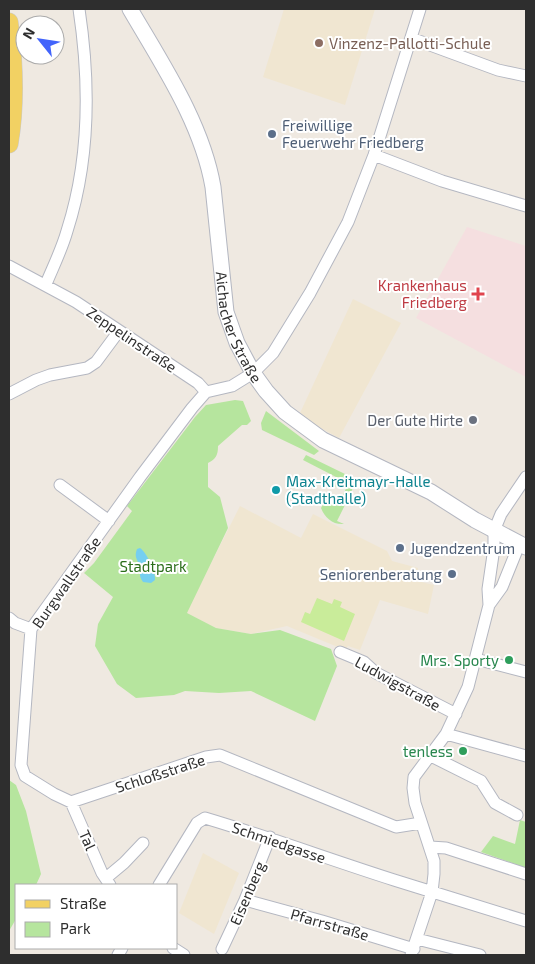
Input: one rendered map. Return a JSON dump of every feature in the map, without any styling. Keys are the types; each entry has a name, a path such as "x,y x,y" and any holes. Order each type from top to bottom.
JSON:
{"main road":[{"name":"Aichacher Straße","path":"130,9 174,87 204,147 213,187 226,312 237,342 253,372 285,412 323,440 431,492 494,531 523,546"},
{"path":"9,22 14,79 14,118 9,144"}],"street":[{"path":"46,284 68,231 85,143 87,105 84,42 78,9"},
{"path":"206,392 232,386 253,372 273,353 310,293 348,222 374,154 420,9"},
{"path":"411,38 498,70 526,76"},
{"path":"374,154 442,181 526,206"},
{"name":"Zeppelinstraße","path":"9,266 46,284 76,302 198,383 206,392"},
{"path":"9,394 50,375 87,368 96,362 119,330"},
{"name":"Burgwallstraße","path":"71,802 25,776 20,765 32,629 109,521 192,408 206,392"},
{"path":"494,531 501,514 526,477"},
{"name":"Burgwallstraße","path":"60,485 109,521"},
{"name":"Ludwigstraße","path":"414,948 432,892 434,861 420,824 412,788 414,777 418,769 431,756 446,734 468,686 489,605 488,589 494,548 494,531"},
{"name":"Ludwigstraße","path":"489,605 502,587 523,546"},
{"path":"9,618 15,623 32,629"},
{"name":"Ludwigstraße","path":"340,652 364,662 376,673 456,714"},
{"path":"476,659 526,672"},
{"path":"446,734 526,756"},
{"name":"Schloßstraße","path":"71,802 213,755 220,755 396,828 420,824"},
{"path":"431,756 481,780 495,803 517,815"},
{"name":"Tal","path":"71,802 108,882 143,843"},
{"name":"Schmiedgasse","path":"160,884 197,822 205,818 526,921"},
{"name":"Eisenberg","path":"222,949 245,900 270,838"},
{"path":"430,847 446,848 526,874"},
{"name":"Pfarrstraße","path":"245,900 414,948 480,955"}],"shaded area":[{"name":"Vinzenz-Pallotti-Schule","path":"284,9 375,9 345,105 263,77"},
{"name":"Krankenhaus Friedberg","path":"467,227 526,246 526,377 416,318"},
{"path":"353,299 401,323 339,438 317,426 300,413"},
{"path":"240,506 301,538 313,514 387,551 392,561 418,568 417,581 434,585 428,614 380,600 360,650 348,646 345,650 287,626 251,634 216,628 186,613"},
{"path":"203,853 239,873 214,934 179,913"}],"green space":[{"name":"Stadtpark","path":"235,400 243,401 251,421 247,425 242,425 218,446 216,456 208,463 208,487 220,497 228,528 187,613 216,628 251,634 280,630 331,649 337,666 315,721 251,691 219,693 185,691 174,695 136,698 117,684 95,646 98,624 113,597 84,573 94,563 132,511 127,506 195,417 206,405"},
{"path":"266,411 319,451 314,455 262,430 261,423"},
{"path":"306,455 345,474 346,478 341,489 332,485 336,477 303,460"},
{"path":"354,479 360,480 363,485 361,489 354,486 348,498 355,502 353,506 346,503 337,521 344,524 333,522 327,518 321,508 327,497 339,502 348,485"},
{"path":"317,598 332,604 334,599 342,602 340,607 355,614 344,641 301,622 305,612 310,614"},
{"path":"9,780 16,785 26,811 41,874 36,884 15,884 15,921 9,931"},
{"path":"520,820 526,822 526,868 481,852 493,836 515,844"}],"water":[{"path":"140,548 153,568 155,580 151,583 143,582 141,577 136,556 137,549"}],"place":[{"name":"Vinzenz-Pallotti-Schule","path":"319,43"},
{"name":"Freiwillige Feuerwehr Friedberg","path":"272,134"},
{"name":"Krankenhaus Friedberg","path":"478,294"},
{"name":"Der Gute Hirte","path":"473,420"},
{"name":"Max-Kreitmayr-Halle (Stadthalle)","path":"276,490"},
{"name":"Jugendzentrum","path":"400,548"},
{"name":"Seniorenberatung","path":"452,574"},
{"name":"Mrs. Sporty","path":"509,660"},
{"name":"tenless","path":"463,751"}]}
